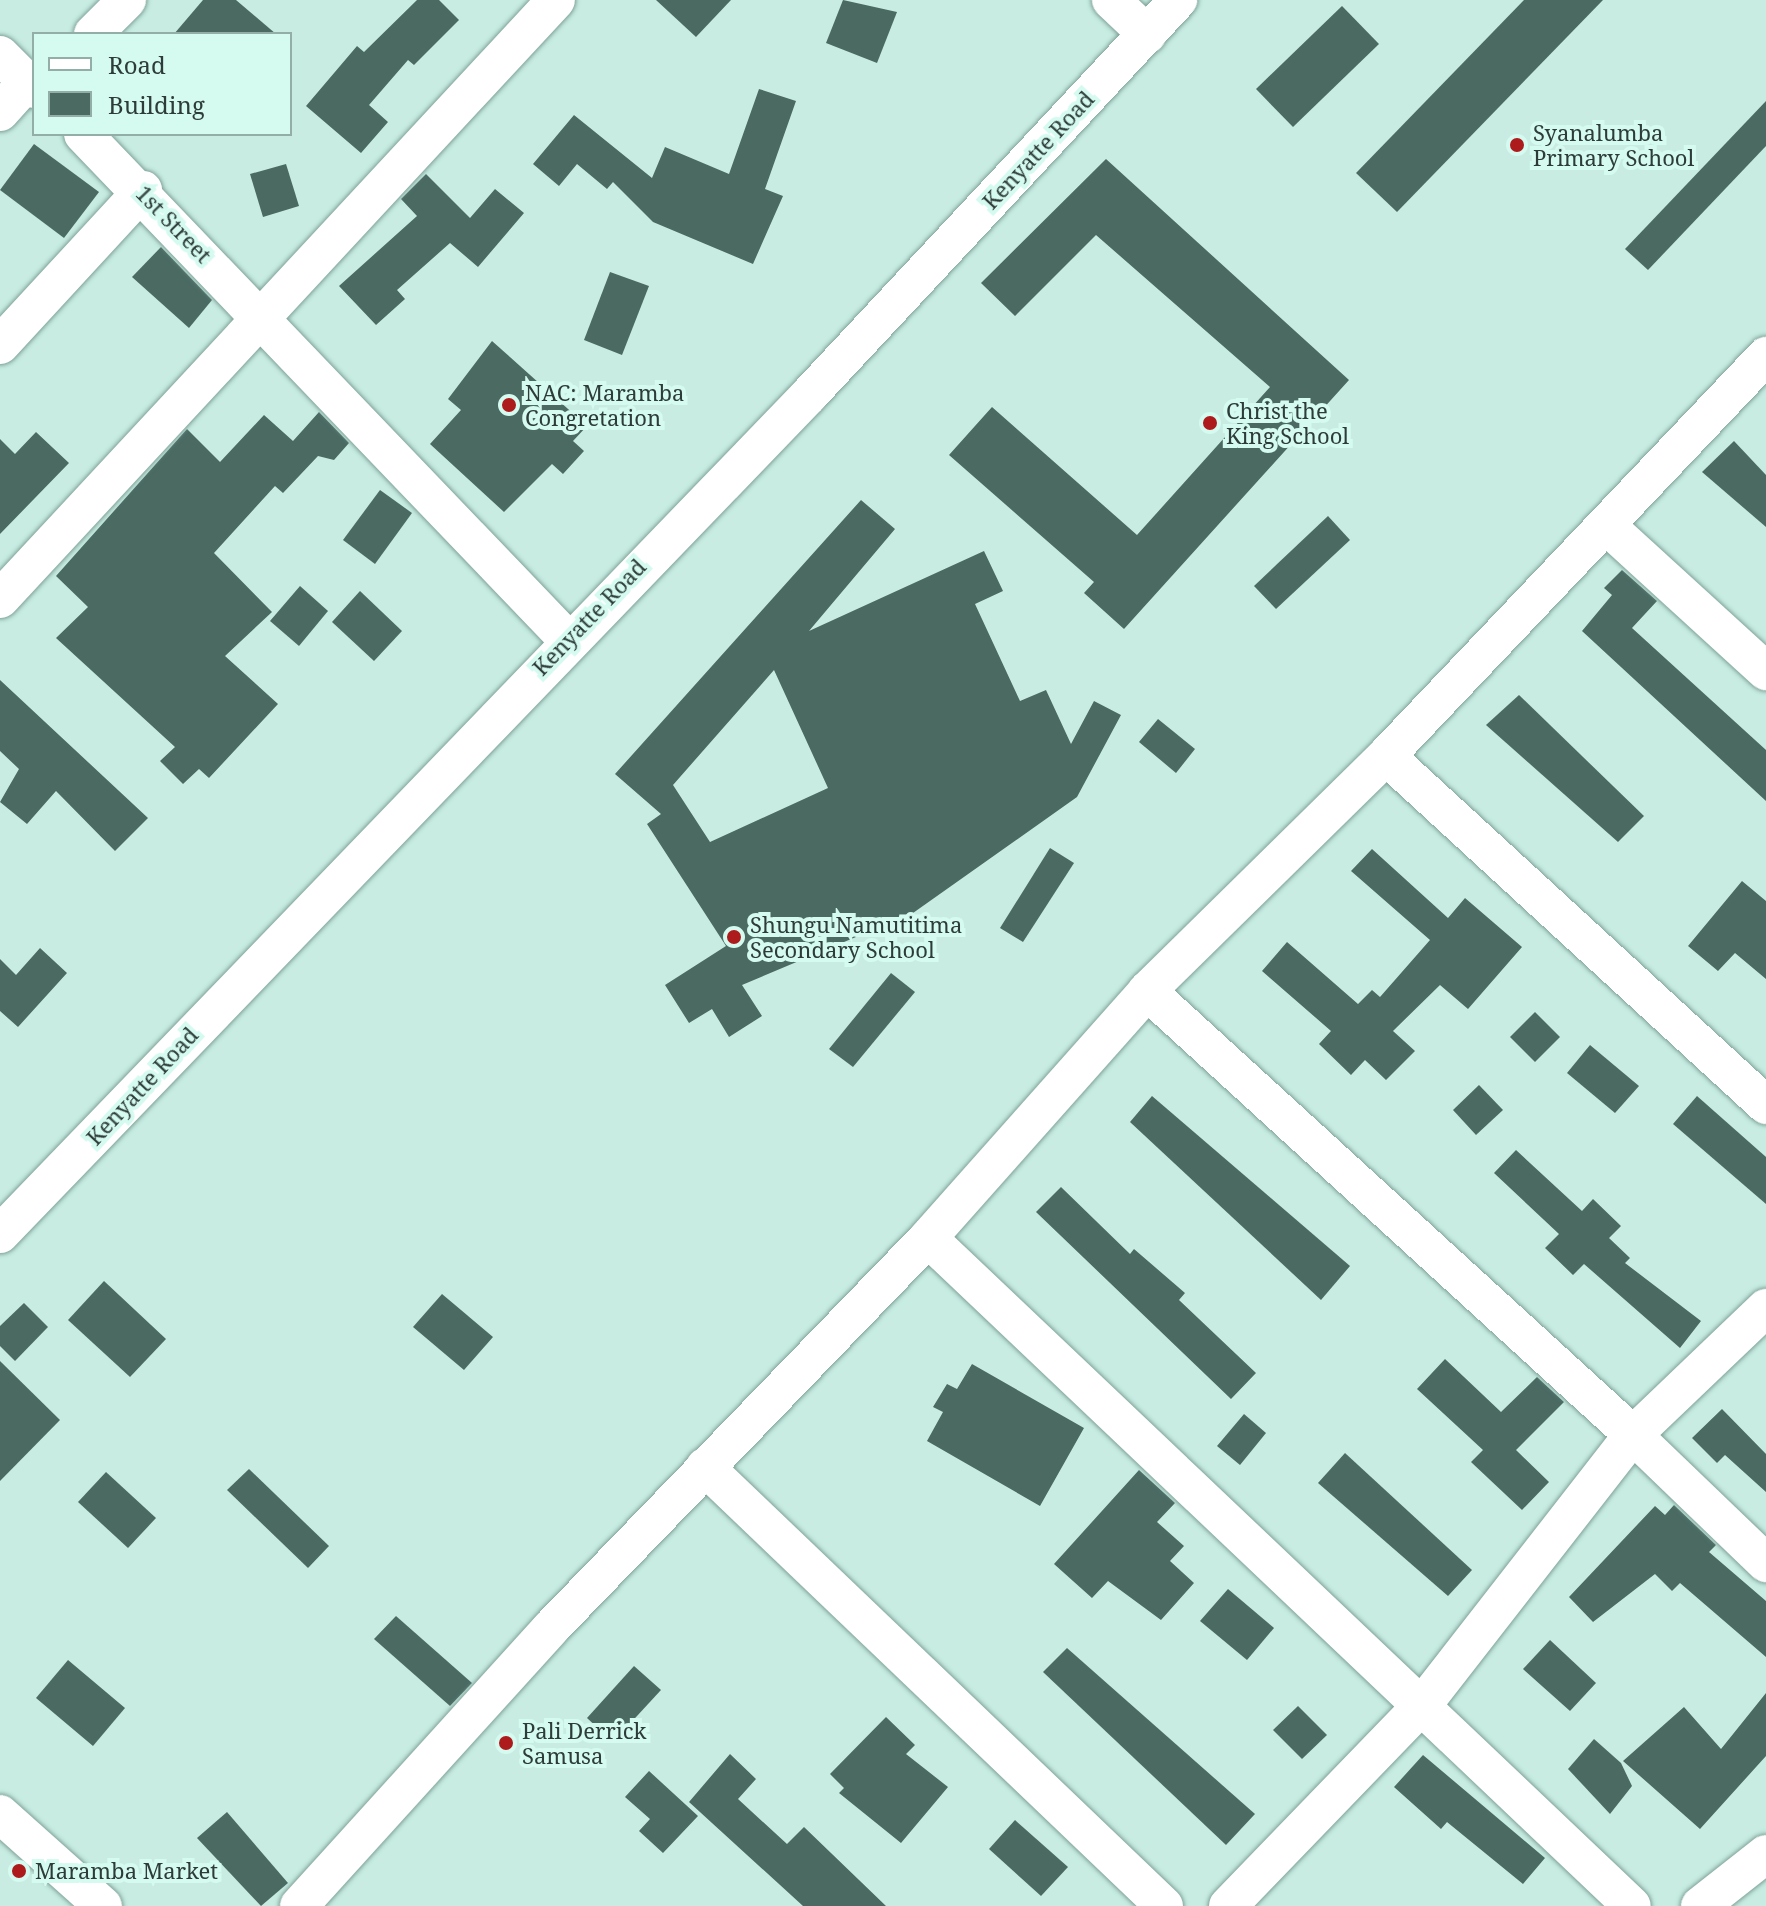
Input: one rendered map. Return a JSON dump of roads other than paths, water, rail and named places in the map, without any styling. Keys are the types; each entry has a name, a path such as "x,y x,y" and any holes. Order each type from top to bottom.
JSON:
{"street":[{"path":"95,32 127,0"},
{"path":"0,599 556,0"},
{"path":"1111,0 1147,34"},
{"name":"Kenyatte Road","path":"0,1234 1178,0"},
{"path":"0,55 31,85 0,112"},
{"name":"1st Street","path":"85,136 143,190 567,639"},
{"path":"0,345 143,190"},
{"path":"299,1906 705,1467 928,1238 1147,991 1386,756 1766,356"},
{"path":"1606,525 1766,671"},
{"path":"1386,756 1766,1105"},
{"path":"1147,991 1633,1435 1766,1563"},
{"path":"928,1238 1424,1703 1632,1906"},
{"path":"1228,1906 1424,1703 1633,1435 1766,1308"},
{"path":"705,1467 1164,1906"},
{"path":"0,1814 103,1906"},
{"path":"1700,1906 1766,1854"}],"place":[{"name":"Syanalumba Primary School","path":"1517,145"},
{"name":"NAC: Maramba Congretation","path":"509,405"},
{"name":"Christ the King School","path":"1210,423"},
{"name":"Shungu Namutitima Secondary School","path":"734,937"},
{"name":"Pali Derrick Samusa","path":"506,1743"},
{"name":"Maramba Market","path":"19,1871"}]}
